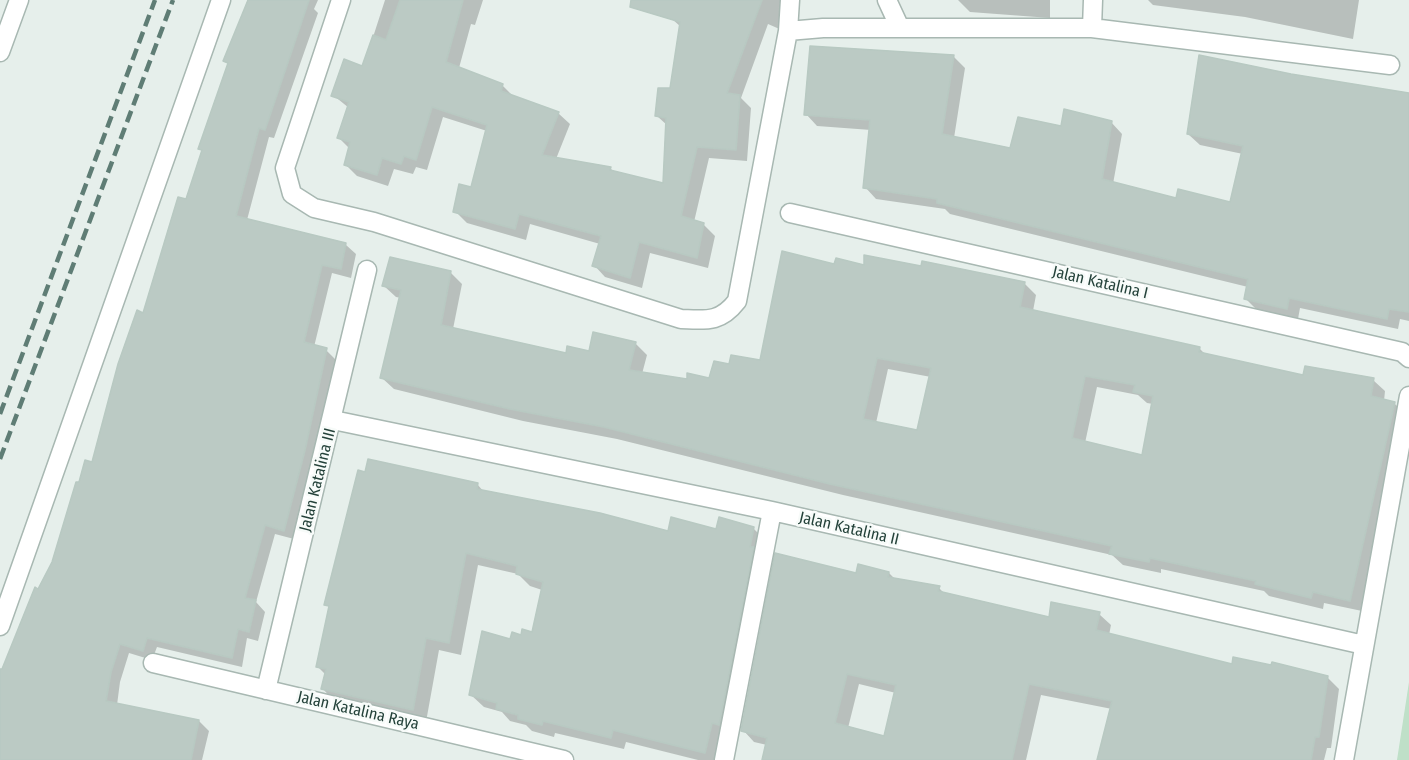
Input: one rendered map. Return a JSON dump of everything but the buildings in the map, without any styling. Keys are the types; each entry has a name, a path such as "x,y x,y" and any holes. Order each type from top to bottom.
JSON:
{"street":[{"path":"0,52 20,0"},
{"path":"0,626 221,0"},
{"path":"341,0 285,168 292,194 314,208 374,222 681,319 708,320 728,314 737,301 788,31 790,0"},
{"path":"887,0 900,28"},
{"path":"1092,28 1094,0"},
{"path":"788,31 900,28 1092,28 1390,65"},
{"name":"Jalan Katalina I","path":"790,213 1402,352 1409,358"},
{"name":"Jalan Katalina III","path":"266,690 333,420 367,270"},
{"path":"1344,760 1409,396"},
{"name":"Jalan Katalina II","path":"333,420 772,511 1364,645"},
{"path":"724,760 772,511"},
{"name":"Jalan Katalina Raya","path":"153,663 564,760"}],"green space":[{"path":"1409,682 1409,760 1397,760"}],"railway":[{"path":"0,414 155,0"},
{"path":"0,459 173,0"}]}
